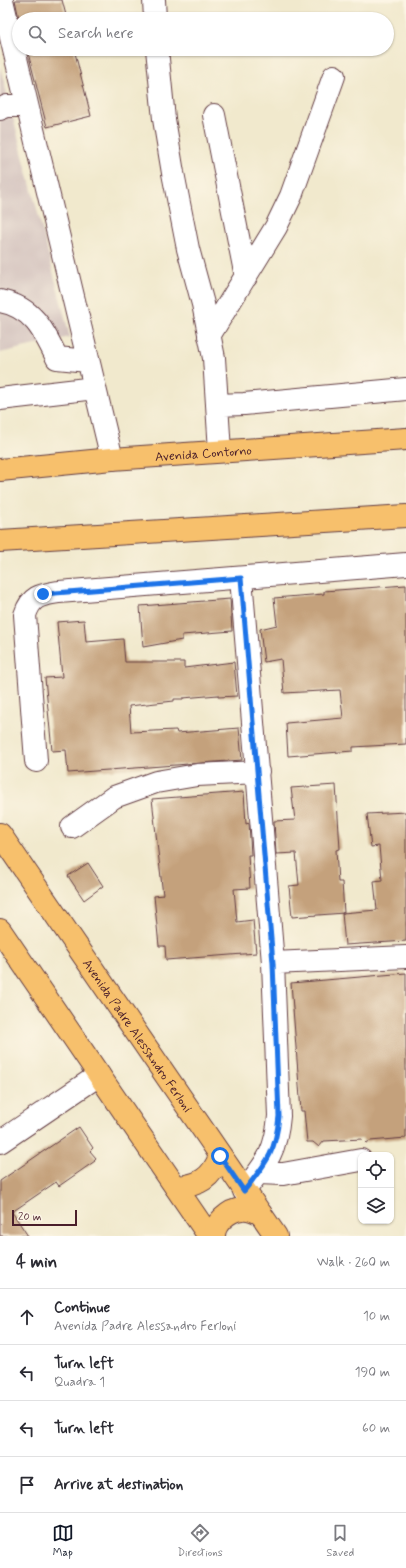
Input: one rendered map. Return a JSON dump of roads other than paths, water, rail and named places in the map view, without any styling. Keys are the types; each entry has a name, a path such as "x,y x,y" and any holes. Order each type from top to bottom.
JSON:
{"main road":[{"name":"Avenida Contorno","path":"0,470 112,459 406,439"},
{"path":"0,541 406,516"},
{"name":"Avenida Padre Alessandro Ferloni","path":"0,834 276,1236"},
{"path":"0,930 209,1236"},
{"path":"176,1187 187,1186 202,1180 211,1173 220,1156"},
{"path":"214,1236 217,1223 226,1215 241,1208 250,1209 260,1214"}],"street":[{"path":"2,0 12,42"},
{"path":"154,0 155,12"},
{"path":"15,56 112,459"},
{"path":"159,56 164,119 173,173 188,249 203,304 214,358 220,451"},
{"path":"209,336 276,227 291,196 334,76"},
{"path":"0,109 7,106 27,106"},
{"path":"214,115 246,277"},
{"path":"0,301 23,308 42,328 58,358 67,391"},
{"path":"58,358 88,361"},
{"path":"0,399 95,388"},
{"path":"217,405 244,404 406,389"},
{"path":"36,761 25,615 28,606 33,599 43,594 59,592 406,564"},
{"path":"241,578 273,963 279,1116 277,1137 267,1162 244,1191"},
{"path":"72,827 114,797 156,782 197,775 258,772"},
{"path":"273,963 406,957"},
{"path":"0,1142 99,1075"},
{"path":"258,1173 282,1174 358,1161"}]}
